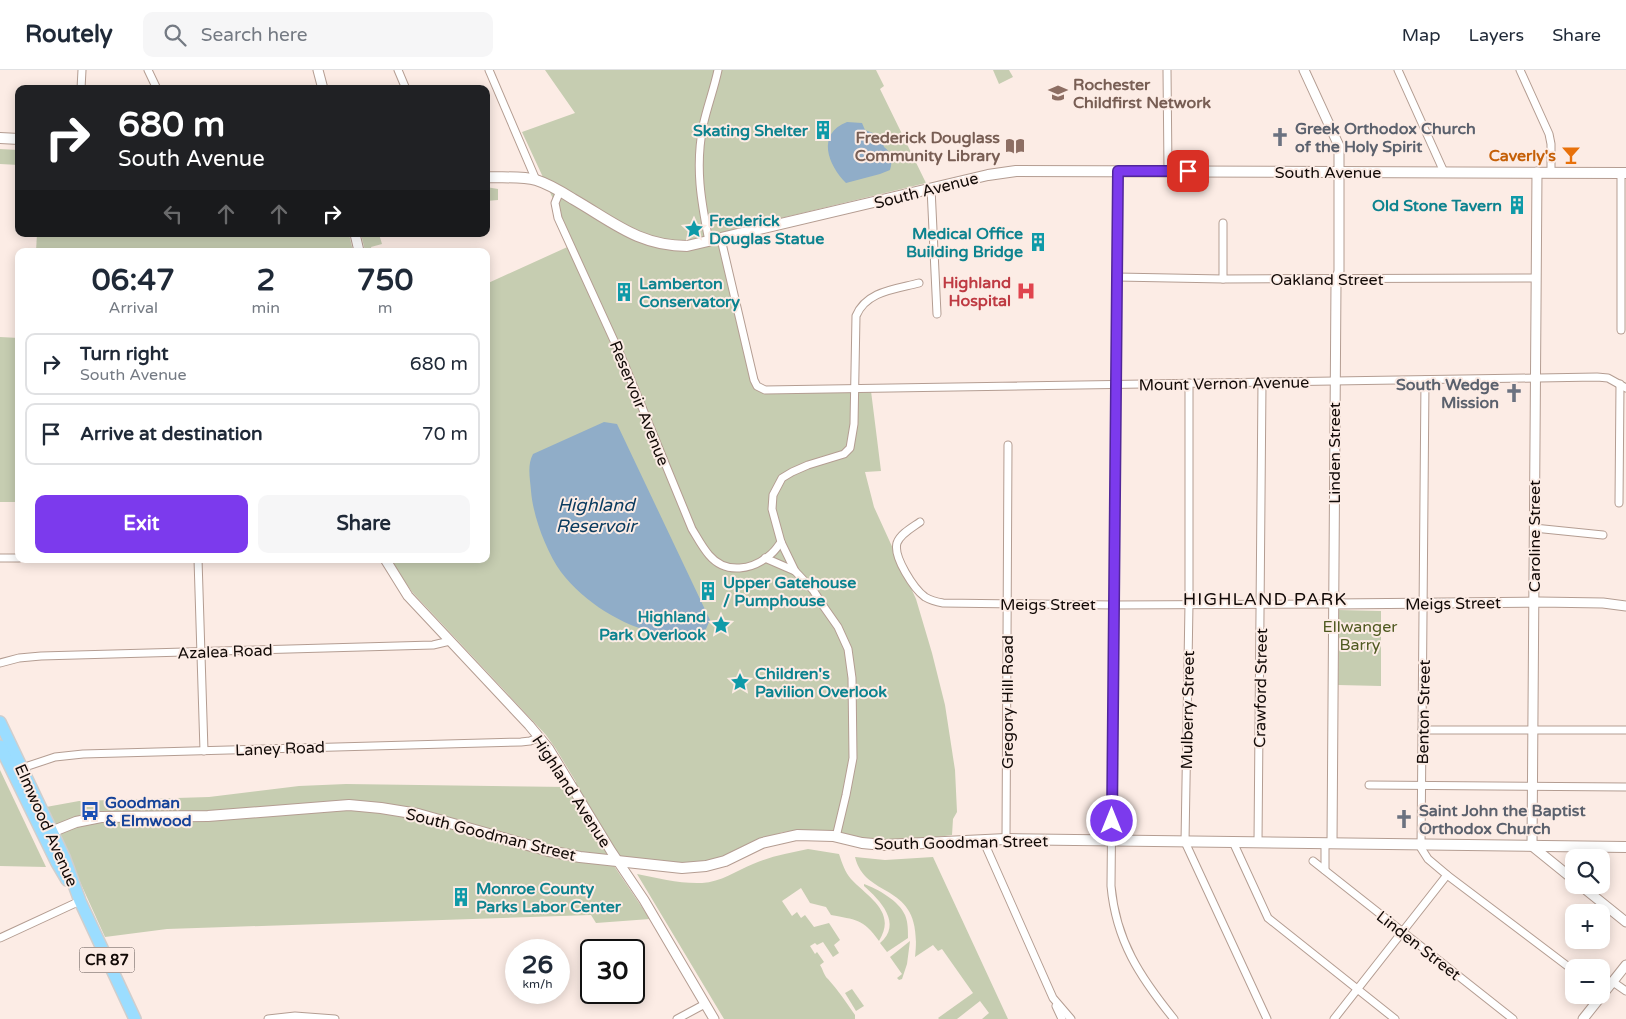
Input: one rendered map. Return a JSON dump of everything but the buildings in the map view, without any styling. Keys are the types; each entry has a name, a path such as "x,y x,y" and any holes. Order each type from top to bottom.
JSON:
{"main road":[{"path":"0,138 15,139"},
{"name":"South Avenue","path":"490,177 536,180 560,191 642,239 672,246 687,246 1005,172 1168,170 1624,173"},
{"name":"Elmwood Avenue","path":"0,722 22,768 47,833"},
{"name":"Elmwood Avenue","path":"0,746 47,833 64,857 80,901 135,1019"},
{"name":"South Goodman Street","path":"47,833 81,820 100,817 208,816 349,805 402,811 549,851 668,868 698,867 726,861 762,843 797,835 836,837 862,843 884,845 1006,839 1626,847"}],"street":[{"path":"82,70 82,85"},
{"path":"148,70 154,85"},
{"path":"318,70 322,85"},
{"path":"398,70 404,85"},
{"path":"489,70 536,180"},
{"path":"709,242 699,186 699,156 703,126 718,70"},
{"path":"1166,70 1168,170"},
{"name":"Linden Street","path":"1304,70 1339,146 1340,172 1328,843 1325,870"},
{"path":"1398,70 1444,172"},
{"path":"1520,70 1549,134 1551,172"},
{"path":"1118,171 1112,841 1110,875 1117,922 1124,944 1143,980 1174,1019"},
{"name":"Caroline Street","path":"1532,846 1537,172"},
{"path":"1621,330 1624,173"},
{"path":"931,188 937,314"},
{"name":"Reservoir Avenue","path":"560,191 555,203 558,218 622,356 692,529 709,556 730,568 741,569 751,566 771,554 781,542"},
{"path":"1223,223 1223,279"},
{"name":"Mount Vernon Avenue","path":"721,239 754,380 760,388 768,390 1603,377 1624,387"},
{"name":"Oakland Street","path":"1117,277 1223,279 1536,278"},
{"path":"836,837 853,758 852,678 848,649 838,627 819,598 795,571 781,542 772,509 773,495 782,478 792,472 844,454 850,448 854,424 855,325 859,308 865,301 882,292 919,283"},
{"name":"Benton Street","path":"1422,843 1425,380"},
{"name":"Mulberry Street","path":"1189,383 1189,604 1185,842 1267,1019"},
{"name":"Crawford Street","path":"1258,842 1262,383"},
{"path":"1619,503 1624,387"},
{"name":"Gregory Hill Road","path":"1006,839 1008,445"},
{"name":"Meigs Street","path":"920,522 900,538 896,544 903,568 917,590 930,600 943,603 1114,605 1534,602 1603,603 1626,606"},
{"path":"1534,528 1603,535"},
{"path":"0,558 15,558"},
{"path":"765,558 795,571"},
{"path":"198,563 204,751"},
{"name":"Highland Avenue","path":"387,563 408,596 540,737 617,861 644,900 714,1019"},
{"name":"Azalea Road","path":"0,663 19,658 41,656 433,645 450,641"},
{"path":"1422,730 1626,730"},
{"name":"Laney Road","path":"22,768 66,755 521,742 540,737"},
{"path":"1369,785 1626,787"},
{"path":"983,840 1062,1019"},
{"path":"1233,842 1268,918 1395,1019"},
{"path":"1422,843 1424,854 1447,875 1565,964"},
{"path":"1532,846 1565,873"},
{"name":"Linden Street","path":"1313,861 1513,1019"},
{"path":"1334,1019 1447,875"},
{"path":"1591,894 1626,922"},
{"path":"0,938 80,901"},
{"path":"1610,985 1626,965"},
{"path":"1613,982 1626,991"},
{"path":"1053,998 1071,1019"},
{"path":"677,1019 705,1004"},
{"path":"1583,1019 1594,1004"},
{"path":"268,1019 294,1016 335,1019"}],"green space":[{"path":"545,70 876,70 884,86 880,89 926,183 716,234 751,381 756,388 767,393 871,391 881,471 865,472 874,507 916,599 945,705 955,770 957,812 953,819 952,835 902,842 875,841 799,831 783,832 722,858 701,862 680,864 608,857 650,919 596,923 591,915 167,929 105,937 46,807 79,801 209,797 299,786 346,784 567,787 576,782 546,735 413,593 393,563 490,563 490,282 574,244 522,132 575,113"},
{"path":"993,70 1009,70 1013,77 999,84"},
{"path":"0,149 15,150 15,165 0,164"},
{"path":"490,188 498,189 498,200 490,201"},
{"path":"37,237 350,237 352,248 36,248"},
{"path":"362,237 380,237 382,244 371,248 364,248"},
{"path":"0,337 15,338 15,502 0,502"},
{"name":"Ellwanger Barry","path":"1339,610 1381,611 1381,686 1338,685"},
{"path":"0,770 46,867 0,866"},
{"path":"808,849 839,854 851,879 873,899 883,914 885,922 884,931 879,941 868,928 858,921 831,915 826,907 810,903 801,888 782,901 792,916 797,912 801,918 805,915 814,927 829,923 840,940 834,945 839,953 833,957 823,942 810,946 815,954 817,952 824,962 820,965 827,978 855,1015 855,1019 724,1019 637,874 677,882 709,882 767,859"},
{"path":"855,857 885,860 933,857 1008,1019 982,1019 989,1013 980,1001 957,1019 938,1018 973,993 942,949 938,951 933,945 915,957 915,932 911,915 903,903 870,881 861,871"},
{"path":"864,884 882,892 893,900 906,918 908,938 887,952 880,943 887,936 889,928 887,913"},
{"path":"910,941 907,964 902,979 899,980 897,978 902,974 890,957"},
{"path":"852,989 864,1006 856,1011 845,993"}],"water":[{"path":"847,122 862,123 865,130 879,138 891,157 890,170 846,183 834,168 830,159 828,142 831,134 837,127"},
{"name":"Highland Reservoir","path":"604,422 617,424 710,620 706,629 685,637 671,638 618,619 581,594 555,564 545,544 532,501 529,472 533,454"}],"place":[{"name":"Rochester Childfirst Network","path":"1058,93"},
{"name":"Skating Shelter","path":"823,130"},
{"name":"Greek Orthodox Church of the Holy Spirit","path":"1280,137"},
{"name":"Frederick Douglass Community Library","path":"1015,146"},
{"name":"Caverly's","path":"1571,155"},
{"name":"Old Stone Tavern","path":"1517,205"},
{"name":"Frederick Douglas Statue","path":"694,229"},
{"name":"Medical Office Building Bridge","path":"1038,242"},
{"name":"Highland Hospital","path":"1026,291"},
{"name":"Lamberton Conservatory","path":"624,292"},
{"name":"South Wedge Mission","path":"1514,393"},
{"name":"Upper Gatehouse / Pumphouse","path":"708,591"},
{"name":"Highland Park Overlook","path":"721,625"},
{"name":"Children's Pavilion Overlook","path":"740,682"},
{"name":"Goodman & Elmwood","path":"90,811"},
{"name":"Saint John the Baptist Orthodox Church","path":"1404,819"},
{"name":"Monroe County Parks Labor Center","path":"461,897"}],"district":[{"name":"HIGHLAND PARK","path":"1265,599"}],"route":[{"path":"1112,821 1118,171 1188,171"}]}
